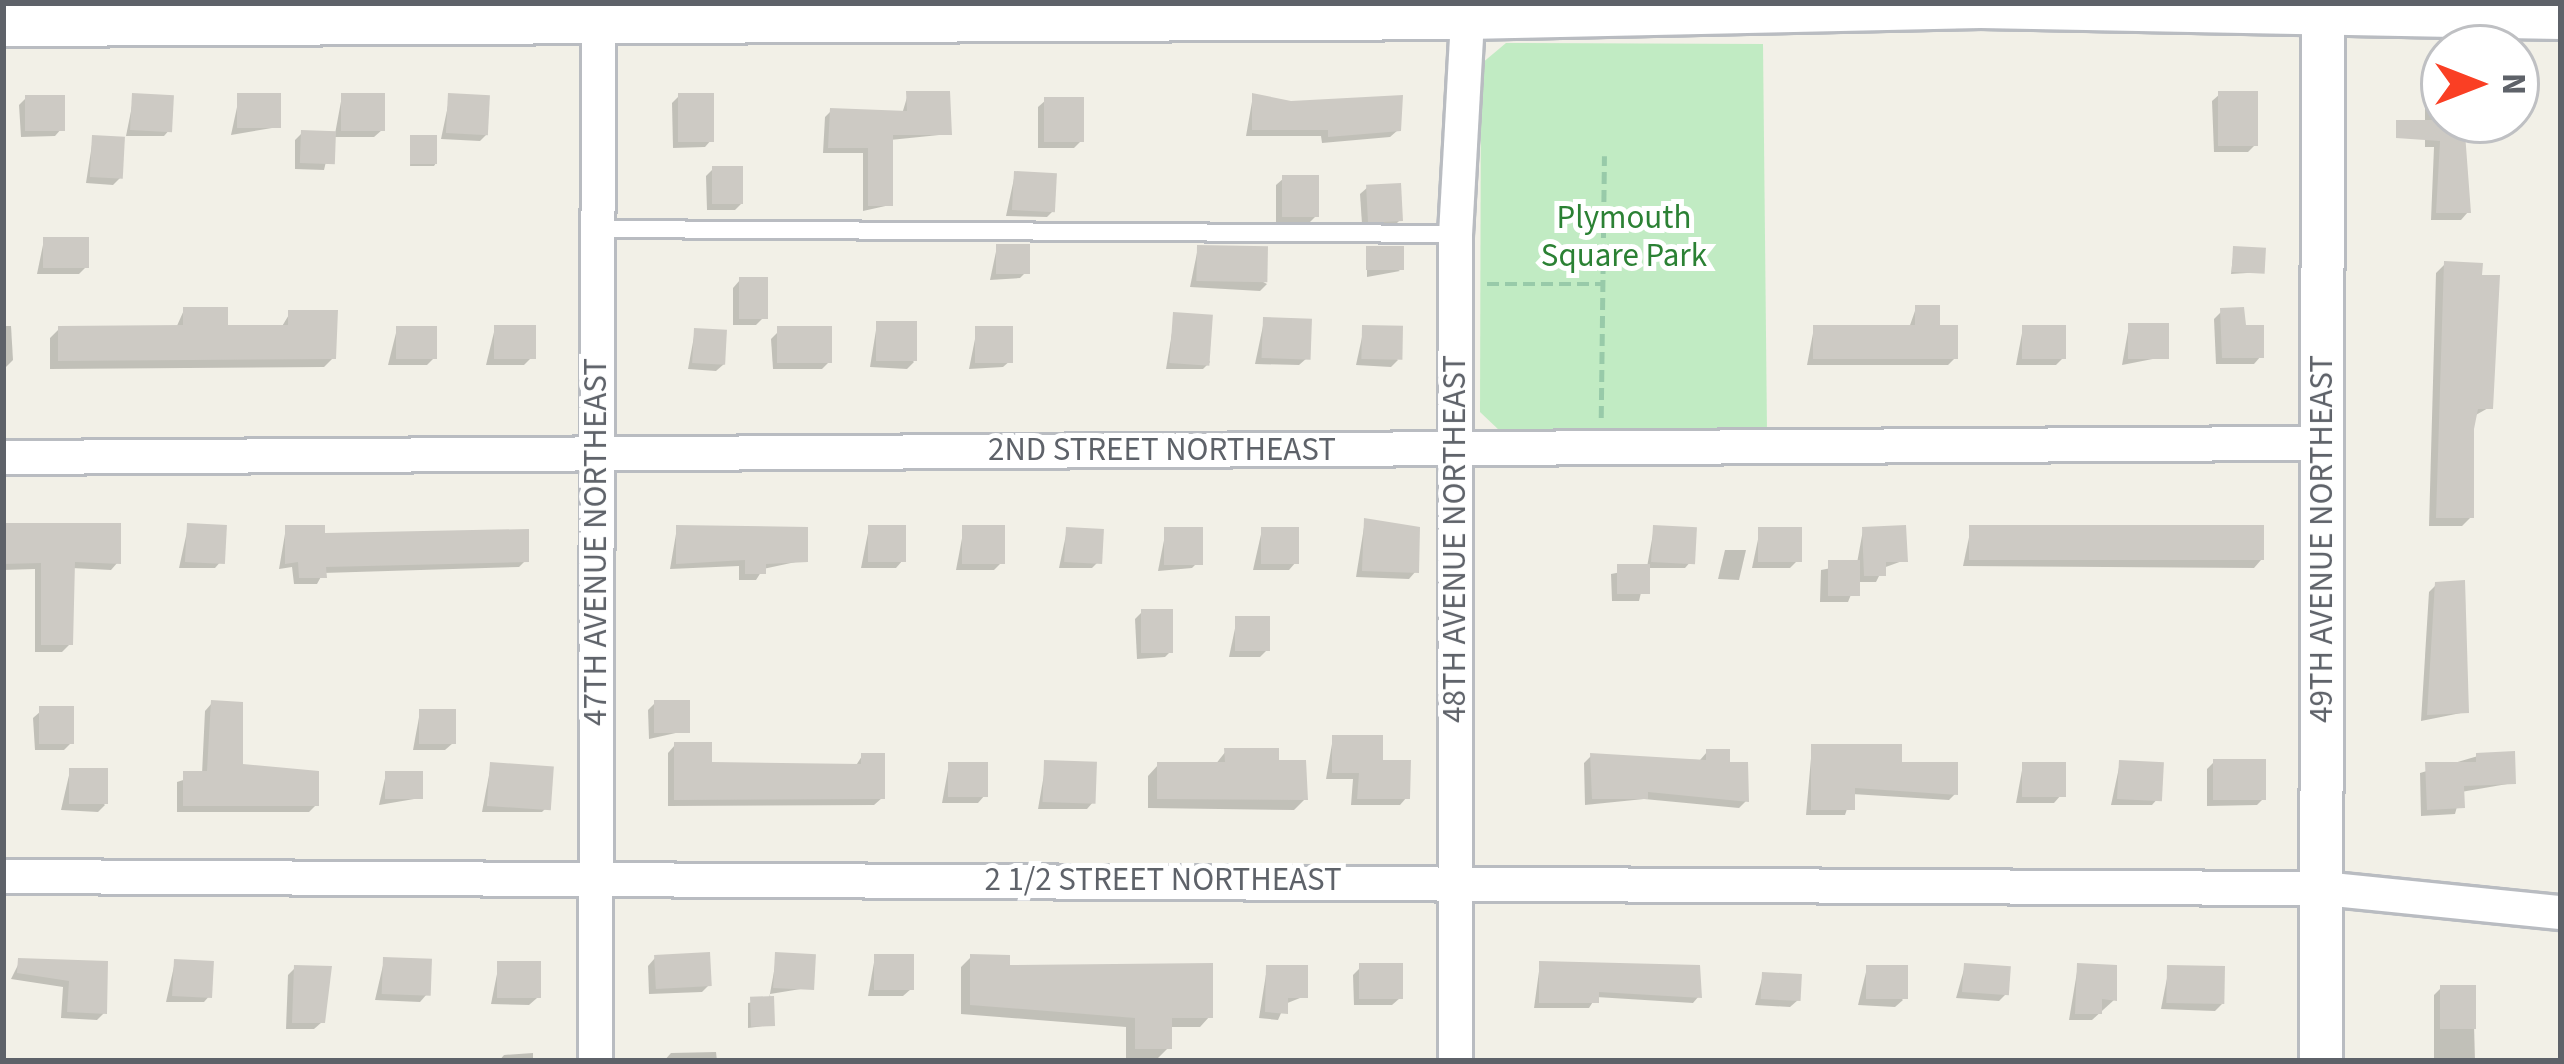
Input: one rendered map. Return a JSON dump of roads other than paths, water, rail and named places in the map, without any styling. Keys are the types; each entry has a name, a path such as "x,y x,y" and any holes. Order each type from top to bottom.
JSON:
{"street":[{"path":"3,25 317,13 536,13 598,23 742,12 1467,18 1981,5 2323,17 2561,18"},
{"name":"49TH AVENUE NORTHEAST","path":"2321,1061 2323,17"},
{"name":"48TH AVENUE NORTHEAST","path":"1455,1061 1455,233 1467,18"},
{"name":"47TH AVENUE NORTHEAST","path":"595,1061 598,23"},
{"name":"2ND STREET NORTHEAST","path":"3,457 2320,443"},
{"name":"2 1/2 STREET NORTHEAST","path":"3,876 593,881 1455,879 2323,889 2561,912"}],"lane":[{"path":"598,230 1455,233"}],"park label":[{"name":"Plymouth Square Park","path":"1624,237"}]}
